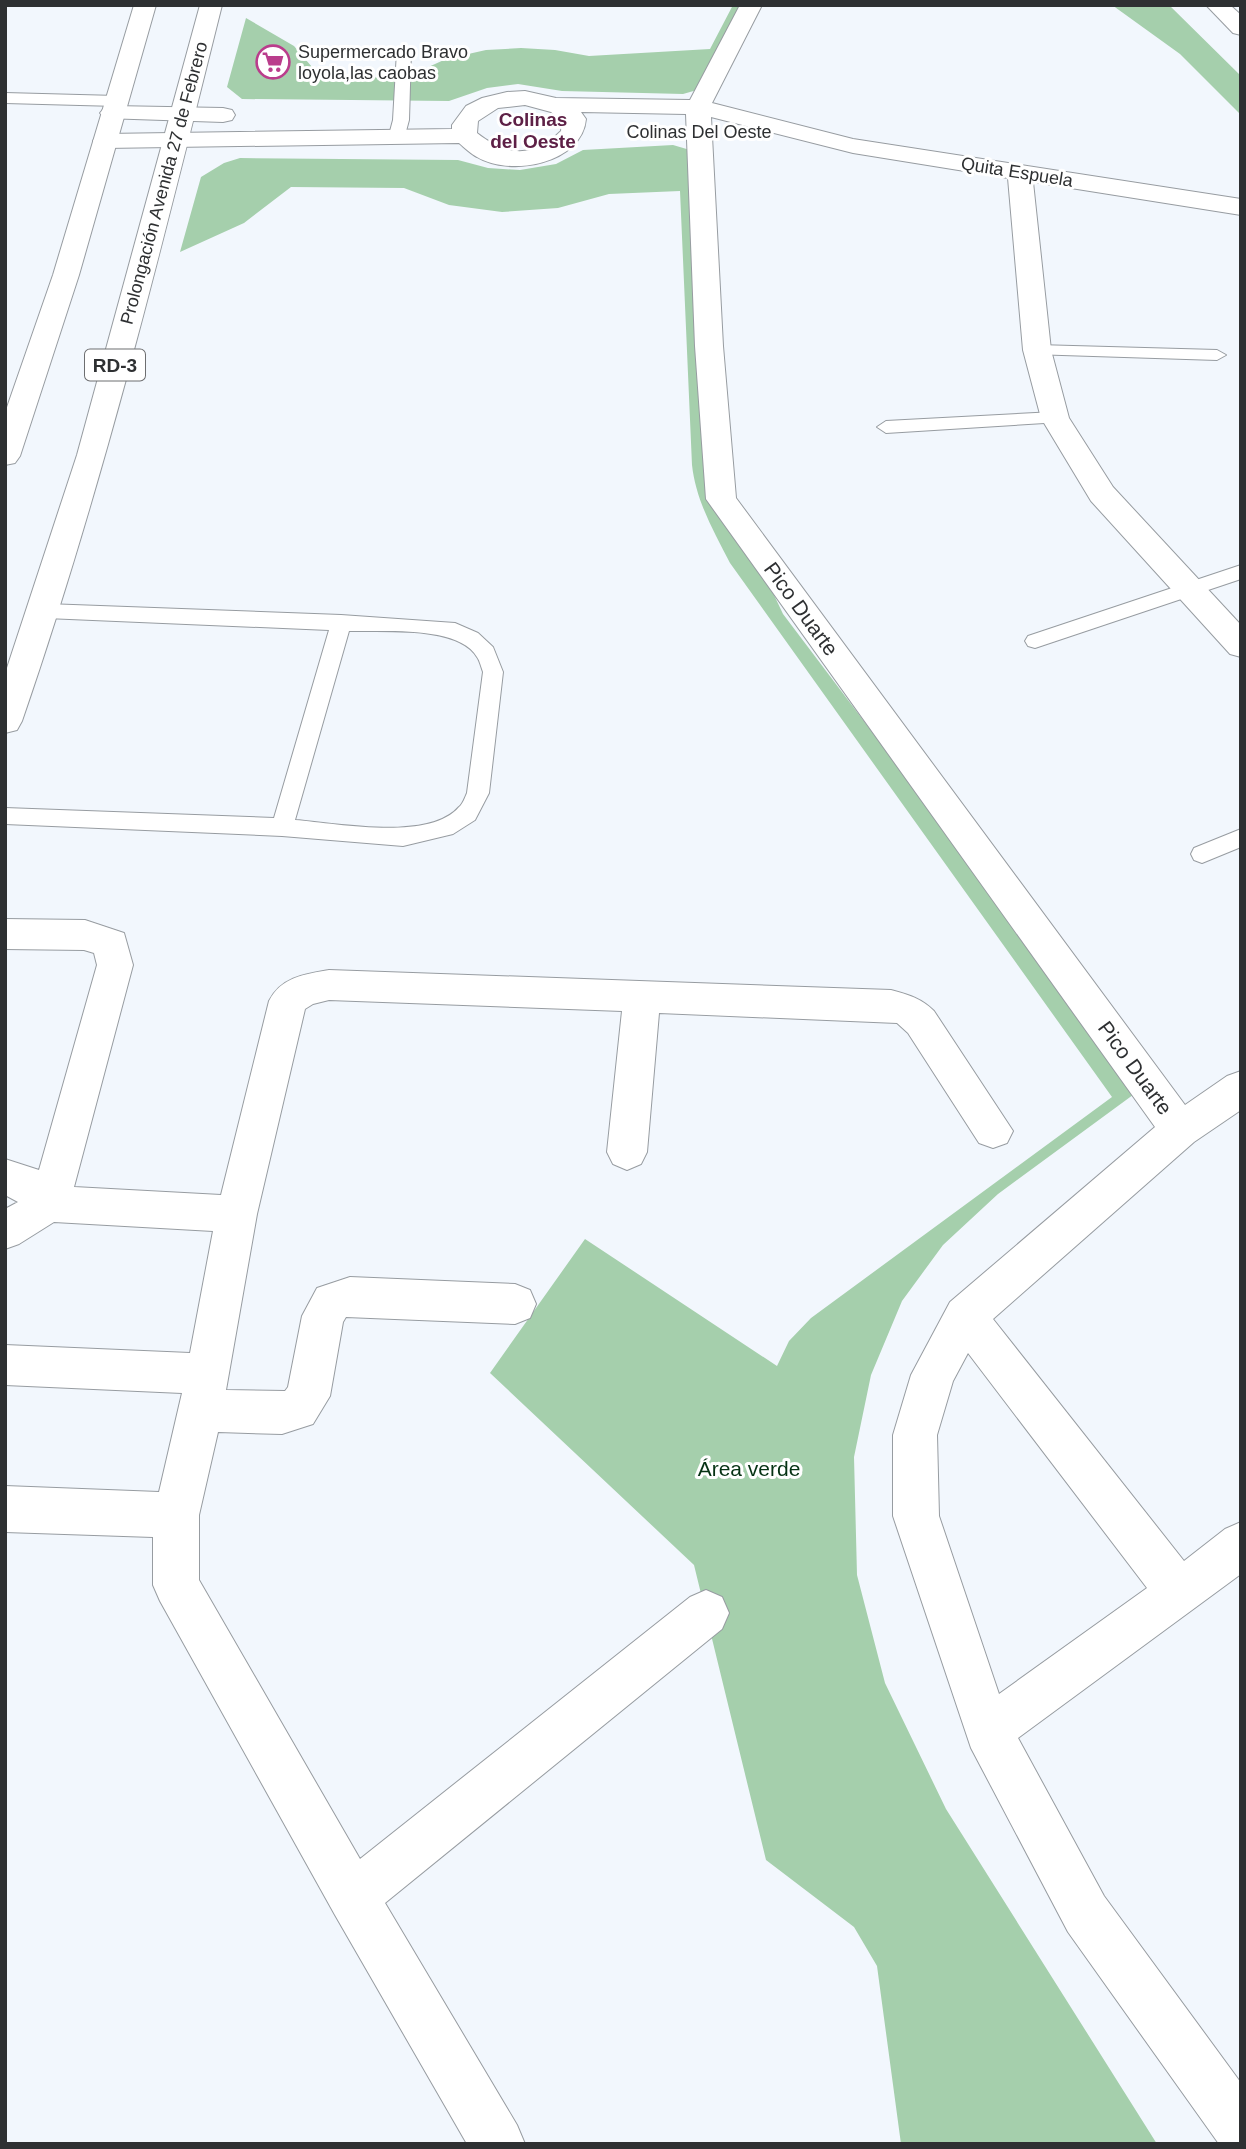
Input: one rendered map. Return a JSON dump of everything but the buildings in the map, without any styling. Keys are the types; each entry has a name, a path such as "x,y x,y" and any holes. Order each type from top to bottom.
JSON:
{"street":[{"path":"5,456 65,275 145,5"},
{"name":"Prolongación Avenida 27 de Febrero","path":"5,721 46,611 177,141 211,5"},
{"name":"Pico Duarte","path":"751,5 690,124 721,499 1180,1130"},
{"name":"Colinas Del Oeste","path":"105,141 177,141 399,127 466,127 476,110 506,99 534,99 558,105 690,124 793,132"},
{"path":"466,127 483,151 498,156 531,157 561,148 571,139 575,121 569,112 558,105"},
{"name":"Colinas Del Oeste","path":"114,107 183,114 258,116 399,127"},
{"name":"Colinas Del Oeste","path":"575,130 603,131"},
{"name":"Quita Espuela","path":"793,132 853,146 1241,207"},
{"path":"1020,172 1037,350 1055,418 1102,494 1241,646"},
{"path":"5,934 85,935 111,944 115,965 49,1204"},
{"path":"498,2144 353,1897 176,1585 176,1515 205,1392 237,1214 288,1001 303,990 329,985 891,1006 908,1010 921,1022 993,1131"},
{"path":"627,1152 642,997"},
{"path":"1241,1088 1180,1130 964,1316 933,1375 915,1435 916,1516 988,1731 1086,1914 1241,2129"},
{"path":"5,1177 23,1181 49,1204"},
{"path":"5,1231 49,1204 237,1214"},
{"path":"5,1365 205,1392 282,1413 298,1409 309,1396 323,1316 332,1302 350,1296 515,1304"},
{"path":"964,1316 1180,1593"},
{"path":"5,1509 176,1515"},
{"path":"988,1731 1180,1593 1241,1545"},
{"path":"353,1897 706,1613"}],"lane":[{"path":"399,127 404,51"},
{"path":"5,98 114,107"},
{"path":"1037,350 1217,355"},
{"path":"886,426 1055,418"},
{"path":"1035,641 1241,572"},
{"path":"5,816 282,827 403,836 445,828 467,814 478,793 493,672 486,652 471,638 448,628 46,611"},
{"path":"282,827 341,622"},
{"path":"1202,854 1241,838"}],"green space":[{"path":"733,5 745,5 697,90 683,94 562,91 518,84 487,88 449,101 242,99 227,87 246,18 294,46 318,74 402,79 446,59 486,50 521,48 589,56 710,49"},
{"path":"1112,5 1169,5 1241,76 1241,115 1180,54"},
{"name":"Área verde","path":"673,145 690,150 709,457 783,614 1137,1092 998,1194 943,1245 902,1301 871,1375 854,1457 857,1575 885,1683 946,1809 1157,2144 901,2144 877,1966 854,1927 766,1860 694,1565 490,1373 585,1239 777,1366 789,1341 811,1318 1112,1097 730,563 712,528 697,491 692,465 680,191 609,194 558,208 502,212 449,205 404,188 291,187 244,223 180,252 201,177 224,163 240,158 458,160 488,168 520,170 556,164 583,150"}],"place":[{"name":"Supermercado Bravo loyola,las caobas","path":"273,62"}],"district":[{"name":"Colinas del Oeste","path":"533,130"}]}
